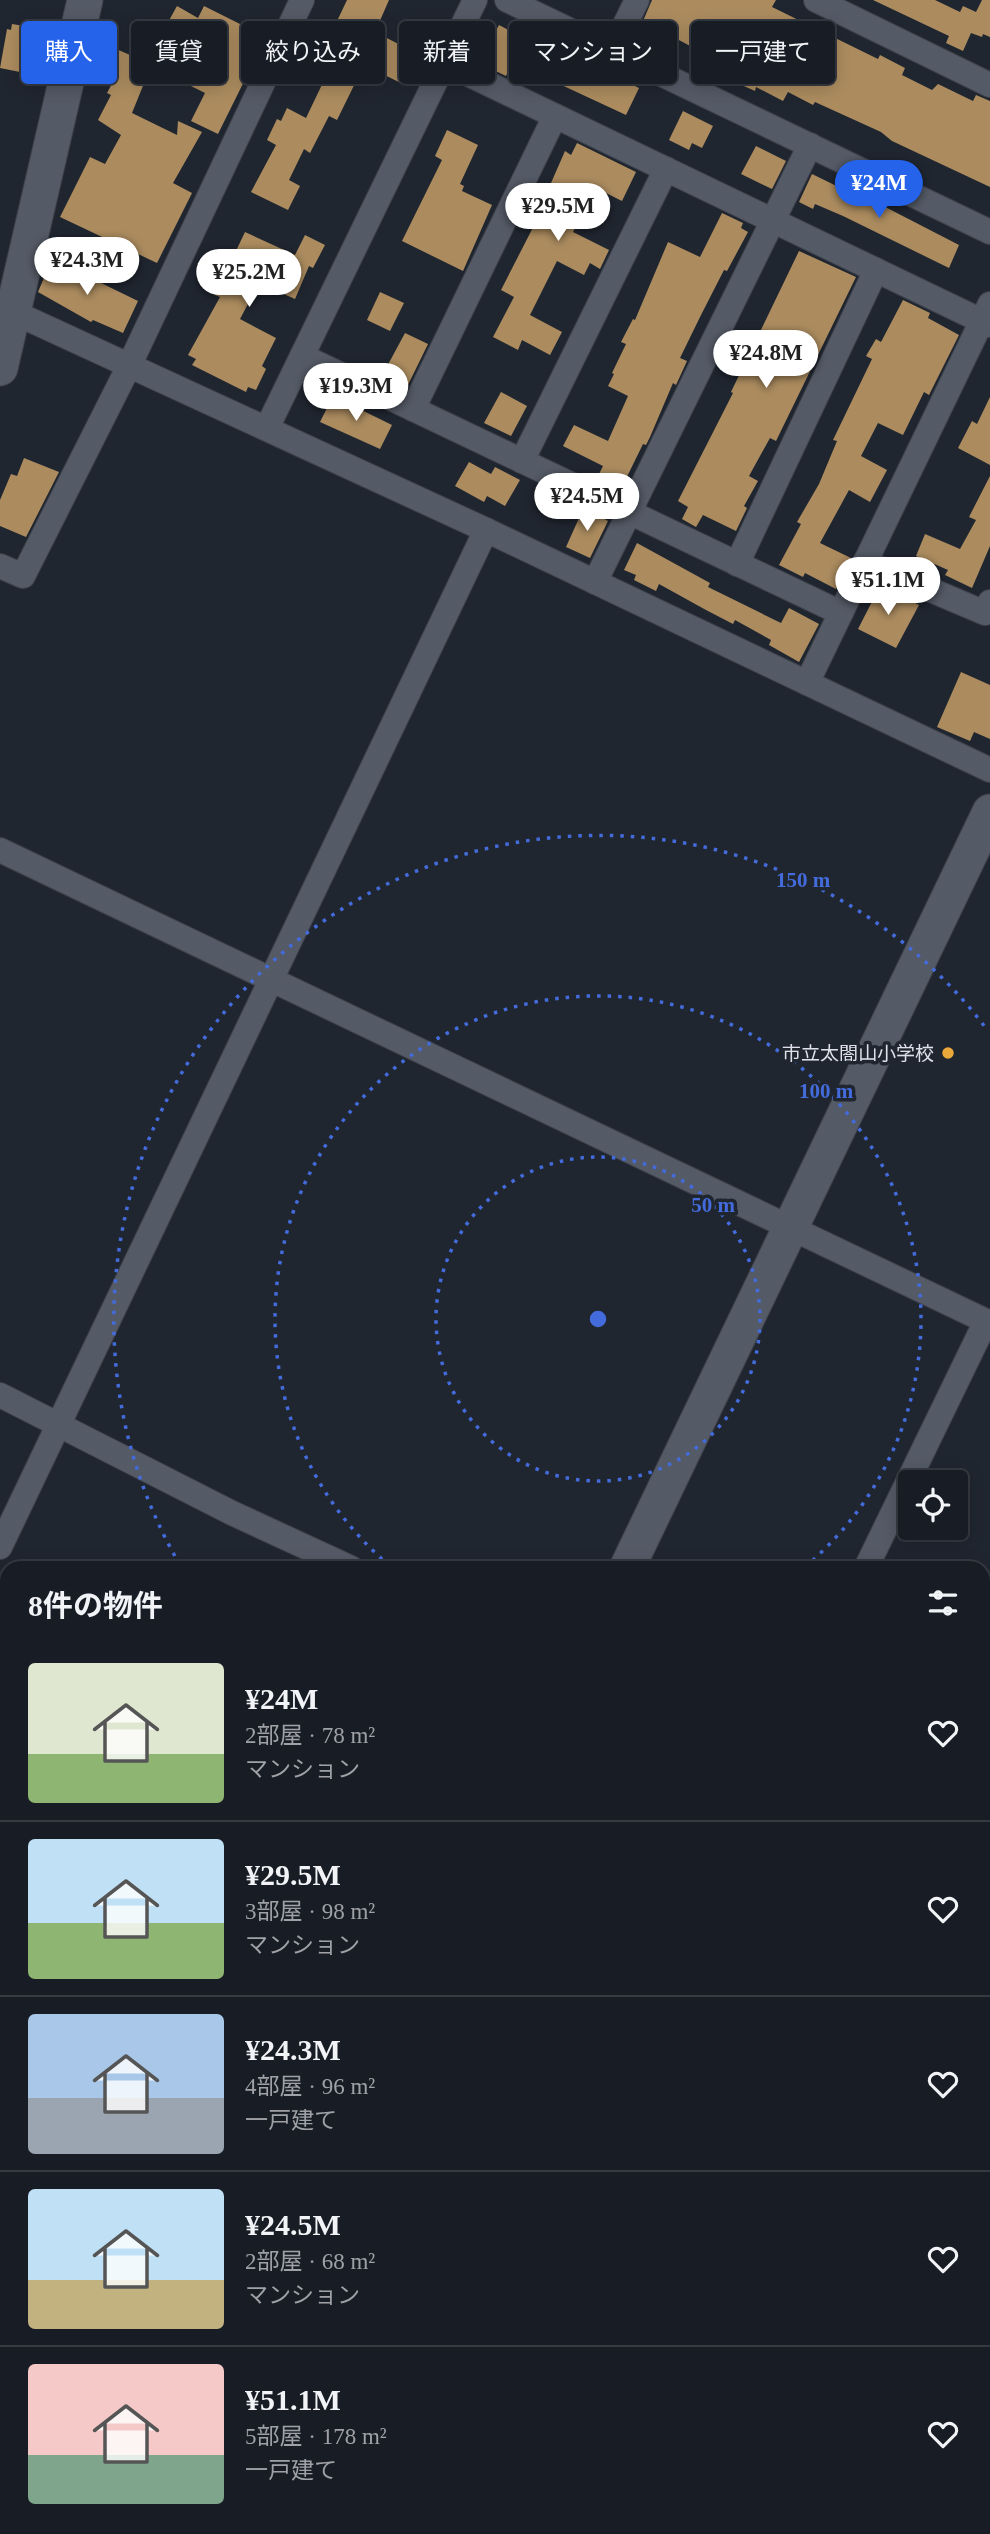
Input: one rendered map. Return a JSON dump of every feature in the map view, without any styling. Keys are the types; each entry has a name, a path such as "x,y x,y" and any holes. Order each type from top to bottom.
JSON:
{"street":[{"path":"0,368 7,308 85,0"},
{"path":"0,566 23,576 130,364 302,0"},
{"path":"465,21 475,0"},
{"path":"507,0 550,21"},
{"path":"627,21 637,0"},
{"path":"816,0 990,85"},
{"path":"677,82 990,232"},
{"path":"267,428 435,84"},
{"path":"489,84 876,270 987,317 807,683"},
{"path":"413,409 555,116"},
{"path":"595,582 810,145"},
{"path":"522,461 666,169"},
{"path":"737,564 876,270"},
{"path":"7,308 486,530 990,770"},
{"path":"302,356 841,613"},
{"path":"0,1547 486,530"},
{"path":"865,562 985,612 990,602"},
{"path":"630,1561 990,812"},
{"path":"0,850 988,1322 869,1561"},
{"path":"0,1395 232,1513 336,1561"}],"building":[{"path":"347,0 389,0 380,21 338,19"},
{"path":"652,0 776,0 772,7 801,21 691,21 691,46 677,39 677,21 643,21"},
{"path":"873,0 935,0 960,12 963,6 976,12 982,0 990,0 990,37 971,33 963,51 946,43 949,36"},
{"path":"177,6 198,18 204,6 241,24 243,84 218,134 191,121 205,93 187,84 227,84 227,21 169,21"},
{"path":"12,24 21,25 21,72 0,68 7,29 11,30"},
{"path":"499,25 509,30 509,69 506,76 495,71 495,33"},
{"path":"385,37 399,44 399,82 385,75"},
{"path":"835,38 878,59 880,55 905,68 902,75 932,90 938,84 973,101 976,95 990,101 990,187 815,102 813,105 788,92 783,101 756,87 755,91 739,84 835,84"},
{"path":"117,49 131,55 131,84 144,84 132,113 177,135 178,121 202,132 173,183 192,193 157,263 60,217 90,157 105,164 121,135 98,120 111,95 107,93 112,84 117,84"},
{"path":"322,84 355,84 337,120 329,116 310,153 304,149 289,180 300,186 288,210 251,192 276,145 267,140 277,119 281,121 287,108 306,118"},
{"path":"559,84 631,84 639,88 626,115"},
{"path":"683,111 713,126 702,148 692,143 689,150 669,140"},
{"path":"447,130 478,145 460,184 464,186 462,191 492,205 463,271 402,241 442,160 435,156"},
{"path":"577,143 636,172 622,201 596,188 573,232 609,250 600,269 590,263 584,275 557,261 530,315 562,332 550,355 522,340 518,350 493,337 514,297 501,290 547,200 544,199 565,151 571,155"},
{"path":"756,146 786,161 772,189 741,174"},
{"path":"812,174 861,198 862,195 959,245 949,268 843,216 815,204 813,209 799,202"},
{"path":"722,213 743,223 741,228 748,232 727,271 724,270 701,315 680,358 687,361 676,385 673,383 650,437 646,445 643,444 620,491 596,480 603,466 563,446 574,425 608,441 628,396 608,386 626,344 621,342 633,319 635,320 668,242 700,257"},
{"path":"245,232 295,255 305,235 325,245 313,268 309,266 295,299 259,283 240,319 276,338 262,366 266,369 256,390 248,387 246,392 192,365 196,359 188,355 220,297 215,295"},
{"path":"799,251 856,277 776,441 770,438 749,476 758,481 744,506 747,508 736,531 703,515 696,527 682,519 688,507 678,501 733,393 731,392"},
{"path":"52,259 138,301 123,333 93,320 91,322 38,292"},
{"path":"380,292 404,303 390,331 367,320"},
{"path":"903,300 930,313 928,318 959,335 929,395 924,392 903,435 878,423 861,456 887,470 870,502 849,490 820,543 851,558 836,589 805,573 803,577 779,565 801,524 797,522 819,484 837,441 833,440 872,359 866,356 876,339 881,342"},
{"path":"405,333 428,344 406,389 386,380 389,374 384,372"},
{"path":"501,392 527,406 511,436 484,423"},
{"path":"333,396 392,425 380,449 320,422"},
{"path":"990,397 990,465 958,448 972,421 977,424"},
{"path":"24,458 59,472 26,537 0,526 0,500 11,474 17,476"},
{"path":"469,462 491,474 495,467 520,480 505,506 487,496 484,502 455,486"},
{"path":"990,476 990,546 972,588 945,575 948,570 916,556 925,534 960,549 976,520 969,517"},
{"path":"584,507 608,521 590,558 566,547"},
{"path":"637,543 710,583 708,587 781,623 789,608 819,624 799,662 769,645 771,640 735,620 733,624 659,584 656,591 634,580 636,575 624,570"},
{"path":"880,586 919,605 896,648 858,629"},
{"path":"961,672 990,685 990,739 974,732 970,741 937,727"}],"place":[{"name":"市立太閤山小学校","path":"948,1053"}]}
